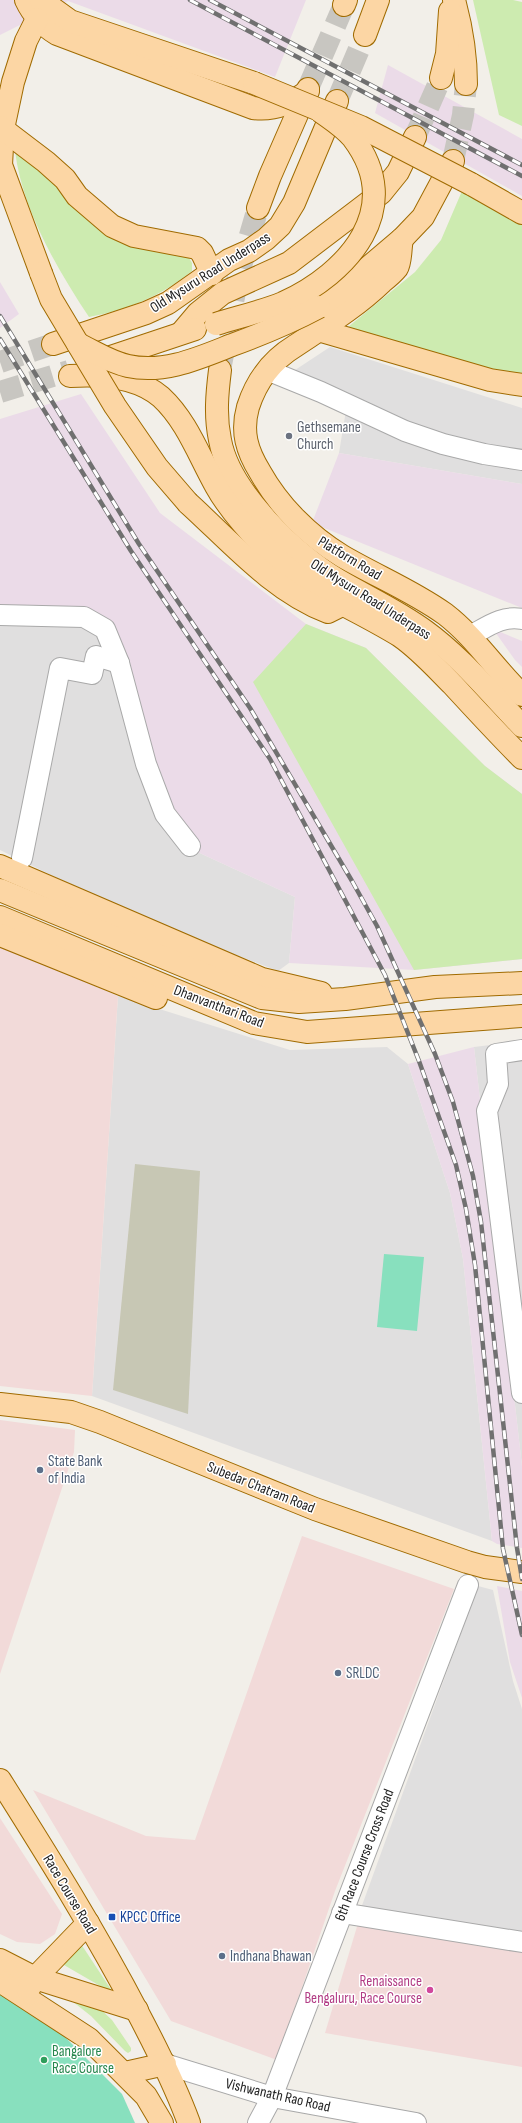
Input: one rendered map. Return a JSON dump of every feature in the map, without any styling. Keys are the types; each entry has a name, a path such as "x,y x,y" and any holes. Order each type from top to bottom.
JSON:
{"main road":[{"path":"26,0 44,10 70,20 254,83 329,106 361,127 471,184 522,213"},
{"path":"365,34 378,0"},
{"path":"442,78 447,54 453,0"},
{"path":"453,0 462,28 466,58 466,84"},
{"path":"44,10 26,41 1,128 1,165 51,299 134,436 188,503 268,576 306,602 328,612 342,605"},
{"name":"Old Mysuru Road Underpass","path":"44,10 56,34 254,108 268,109 292,102 309,88 270,176 258,208"},
{"path":"329,106 353,138 371,173 374,207 369,225 351,254 325,276 300,293 268,308 216,324 182,332 70,374 108,376 128,381 146,387 161,397 188,432 216,487 243,525 276,559 319,591 400,636 413,647 522,758"},
{"name":"Old Mysuru Road Underpass","path":"53,344 146,313 168,303 212,274 229,260 249,251 266,239 280,226 294,203 329,106"},
{"path":"1,128 46,162 64,179 77,196 112,226 134,236 197,248 202,253 212,274"},
{"name":"Old Mysuru Road Underpass","path":"182,332 198,313 223,293 289,263 380,193 398,172 415,137"},
{"path":"78,344 98,355 129,366 162,368 191,361 283,326 337,294 402,239 423,217 453,160"},
{"name":"Platform Road","path":"402,239 397,268 350,310 292,348 267,370 251,397 244,429 245,441 251,457 277,499 315,537 341,556 416,596 445,615 470,636 522,695"},
{"path":"318,330 490,380 522,386"},
{"name":"Old Mysuru Road Underpass","path":"220,370 217,419 220,441 237,482 255,505 295,549 314,564 337,580 402,615 426,631 468,669 522,726"},
{"path":"0,866 262,979 345,999"},
{"name":"Dhanvanthari Road","path":"0,890 262,998 299,1002 345,999 435,987 522,983"},
{"name":"Dhanvanthari Road","path":"0,917 254,1023 307,1032 522,1016"},
{"path":"0,935 218,1022 254,1023"},
{"name":"Subedar Chatram Road","path":"0,1404 78,1414 316,1509 467,1562 485,1567 522,1572"},
{"name":"Race Course Road","path":"0,1780 88,1923 137,2010 165,2064 189,2123"},
{"path":"30,1987 88,1923"},
{"path":"0,1960 125,2073 146,2096 162,2123"},
{"path":"0,1981 137,2010"},
{"path":"125,2073 165,2064"}],"street":[{"path":"267,370 321,392 405,431 443,444 484,454 522,460"},
{"path":"0,615 84,617 105,629 120,664 146,764 165,814 190,846"},
{"path":"470,636 502,619 511,617 522,619"},
{"path":"22,858 60,668 92,674 96,656 120,664"},
{"path":"522,1050 496,1054 498,1084 487,1111 522,1393"},
{"name":"6th Race Course Cross Road","path":"258,2123 272,2097 468,1585"},
{"path":"342,1913 522,1942"},
{"name":"Vishwanath Rao Road","path":"165,2064 272,2097 404,2122"}],"shaded area":[{"path":"0,0 306,0 275,77 68,1 0,35"},
{"path":"388,65 522,139 522,196 375,113"},
{"path":"0,282 19,314 0,328"},
{"path":"330,347 522,408 522,484 339,453 347,404 286,376"},
{"path":"81,394 160,513 306,624 366,648 485,766 522,794 522,959 414,970 289,963 295,897 191,849 132,715 100,619 92,609 0,607 0,419"},
{"path":"339,453 522,484 522,608 312,523"},
{"path":"0,607 92,609 100,619 191,849 295,897 289,963 278,971 139,918 0,850"},
{"path":"493,629 522,641 522,667 515,660"},
{"path":"0,945 118,996 92,1396 0,1386"},
{"path":"118,996 290,1050 387,1047 408,1064 450,1193 463,1259 492,1541 92,1396"},
{"path":"522,1041 522,1466 474,1047"},
{"path":"474,1047 522,1466 522,1548 497,1544 492,1541 463,1259 450,1193 408,1064"},
{"path":"135,1164 200,1171 188,1414 113,1390"},
{"path":"0,1420 75,1430 74,1452 0,1674"},
{"path":"302,1536 454,1589 335,1891 277,2060 171,2021 33,1790 146,1836 195,1840"},
{"path":"478,1586 493,1590 513,1681 522,1709 522,1938 360,1911"},
{"path":"497,1586 522,1591 522,1698 510,1662"},
{"path":"0,1818 62,1914 55,1934 40,1944 17,1942 0,1934"},
{"name":"Renaissance Bengaluru, Race Course","path":"359,1920 522,1946 522,2067 325,2033"}],"green space":[{"path":"473,0 513,0 522,2 522,126 499,115"},
{"path":"15,151 58,183 69,202 86,219 105,232 130,244 155,252 188,256 192,263 192,271 168,288 144,301 89,317 53,259 33,216 25,195"},
{"path":"462,191 522,224 522,378 348,327 415,272 441,240"},
{"path":"306,624 366,648 485,766 522,794 522,959 414,970 253,682"},
{"path":"384,1254 424,1257 417,1331 377,1327"},
{"path":"81,1944 114,1994 64,1965"},
{"name":"Bangalore Race Course","path":"0,1986 55,2027 122,2094 135,2123 0,2123"},
{"path":"58,1990 96,2005 112,2020 131,2048 131,2051 128,2053 125,2051 91,2016"}],"tunnel":[{"path":"309,86 344,5"},
{"path":"337,101 365,35"},
{"path":"415,137 441,78"},
{"path":"453,161 463,115 466,84"},
{"path":"221,365 238,276 258,208"},
{"path":"0,362 53,344"},
{"path":"0,392 69,371"}],"railway":[{"path":"190,0 522,176"},
{"path":"210,0 522,165"},
{"path":"0,316 139,544 250,708 352,881 377,926 435,1054 453,1102 473,1176 481,1222 517,1548 522,1579"},
{"path":"0,339 131,551 270,759 385,975 419,1061 456,1165 466,1209 475,1265 503,1549 522,1635"}],"place":[{"name":"Gethsemane Church","path":"289,436"},
{"name":"State Bank of India","path":"40,1470"},
{"name":"SRLDC","path":"338,1673"},
{"name":"KPCC Office","path":"112,1917"},
{"name":"Indhana Bhawan","path":"222,1956"},
{"name":"Renaissance Bengaluru, Race Course","path":"430,1990"},
{"name":"Bangalore Race Course","path":"44,2060"}]}
